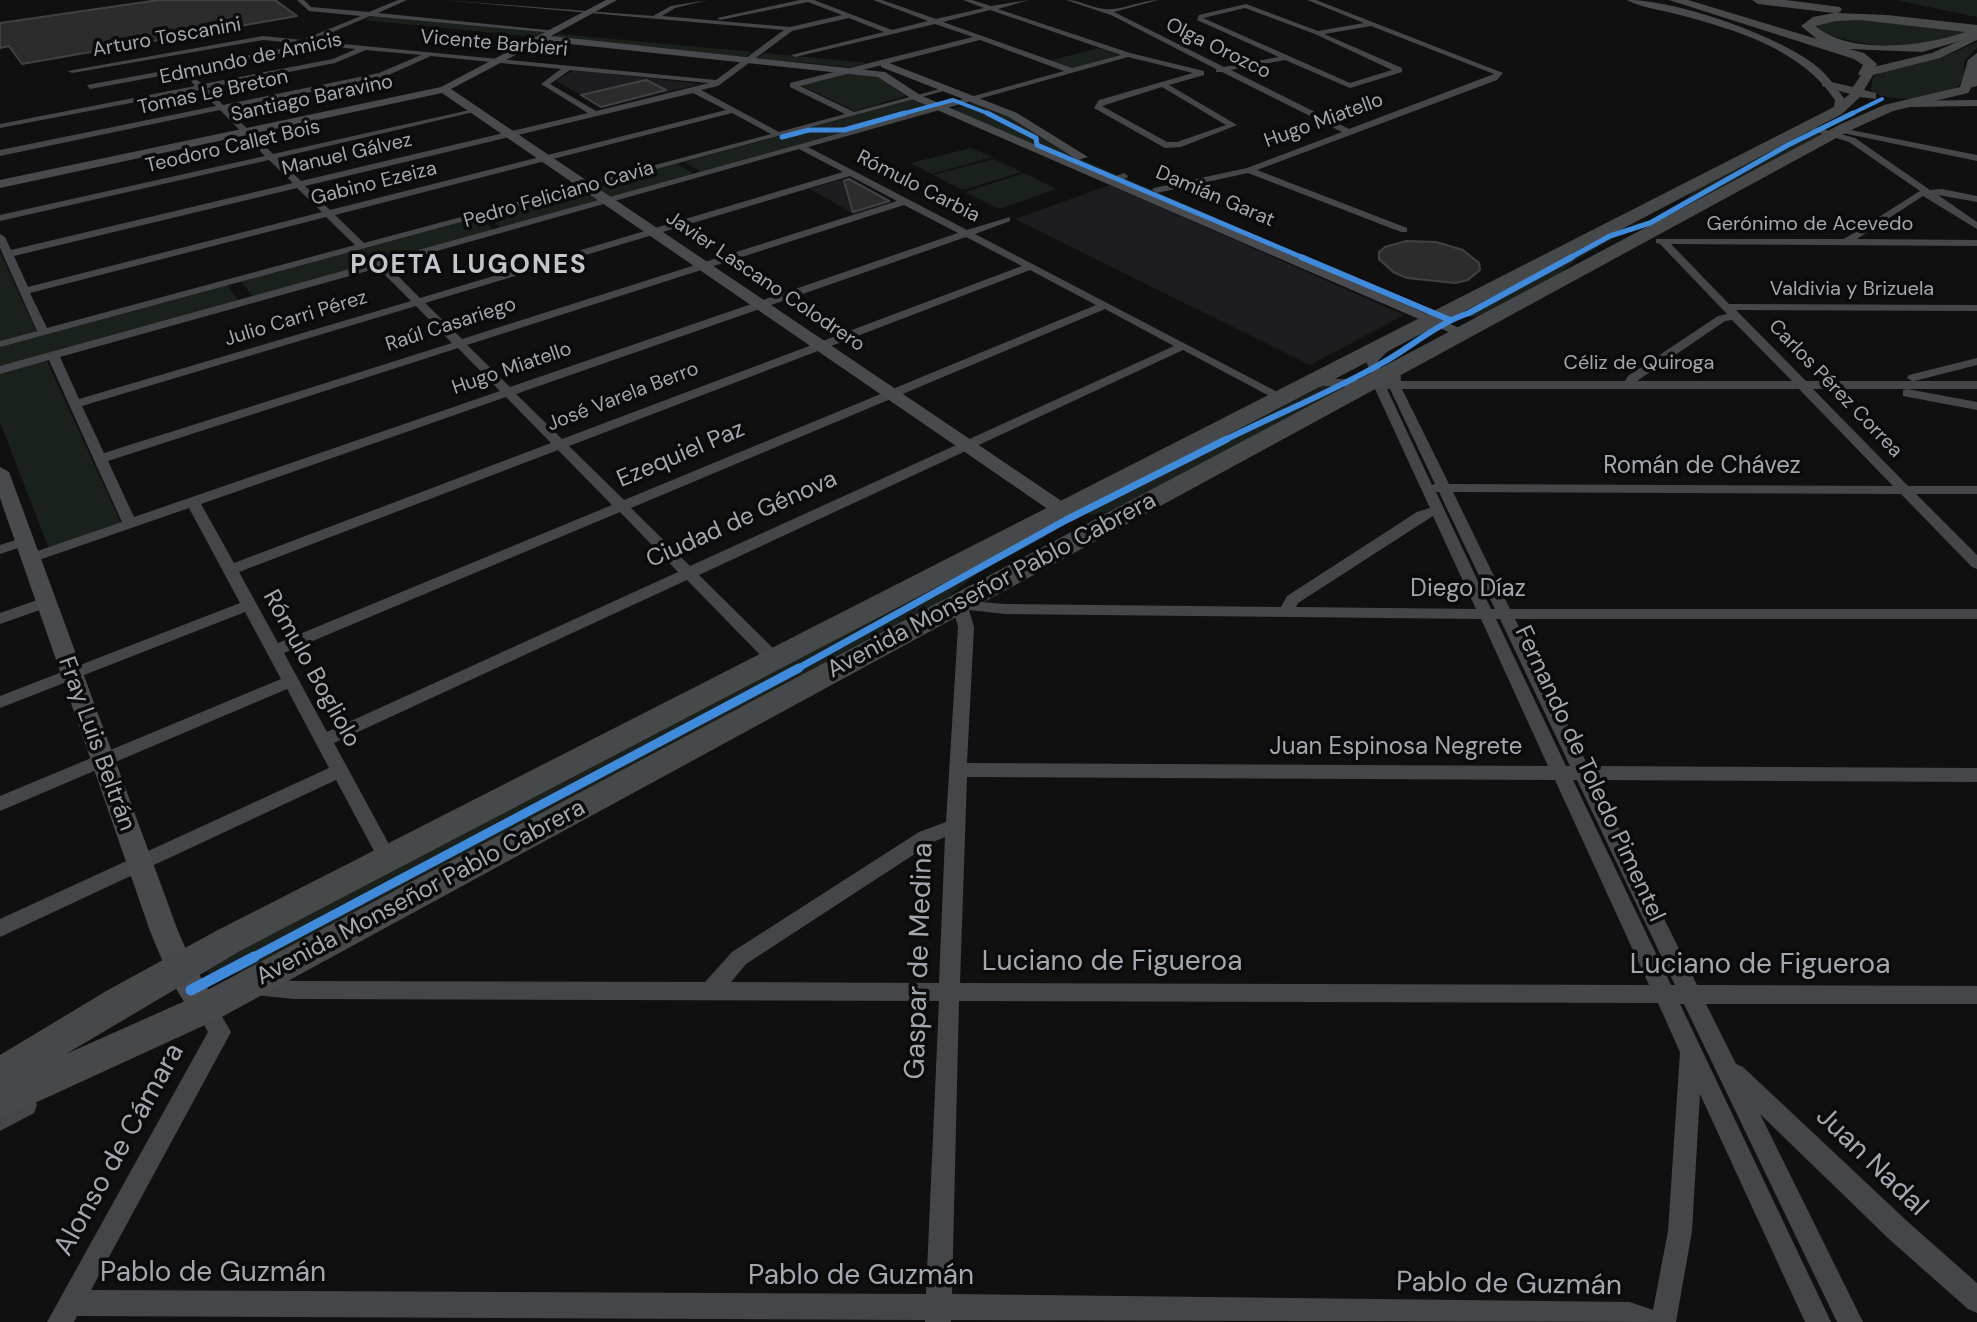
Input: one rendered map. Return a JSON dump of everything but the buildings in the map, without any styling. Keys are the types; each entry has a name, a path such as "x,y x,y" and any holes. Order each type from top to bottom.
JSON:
{"highway":[{"path":"1675,0 1859,56 1870,64 1864,75"},
{"path":"1758,0 1973,27"},
{"path":"1810,0 1973,27"},
{"path":"1915,7 1973,27"},
{"path":"1845,17 1973,27 1940,45 1895,49 1836,41 1816,34 1807,26 1815,20 1845,17"}],"main road":[{"name":"Santiago Baravino","path":"0,184 444,89 613,0"},
{"path":"1631,0 1705,18 1752,35 1788,53 1825,81 1840,97 1837,111"},
{"path":"1825,81 1840,82 1885,67 1936,56 1973,27"},
{"name":"Damián Garat","path":"554,31 878,63 1020,118 1083,157 1436,316"},
{"name":"Damián Garat","path":"540,38 854,69 884,75 916,97 1470,330"},
{"path":"1973,83 1977,56"},
{"path":"1859,92 1864,75"},
{"path":"1825,81 1907,104 1977,103"},
{"name":"Avenida Monseñor Pablo Cabrera","path":"0,1101 206,1008 1118,518 1380,384 1470,330 1643,236 1662,235 1838,131 1876,113 1953,94 1973,83"},
{"name":"Javier Lascano Colodrero","path":"444,89 1062,510"},
{"name":"Avenida Monseñor Pablo Cabrera","path":"0,1075 180,967 1837,111 1859,92"},
{"path":"1615,223 1662,235"},
{"path":"1576,273 1580,261 1621,238 1615,223"},
{"name":"Fray Luis Beltrán","path":"1,481 139,863 180,967 191,990 206,1008"},
{"path":"1062,510 1090,522 1118,518"},
{"path":"960,604 984,576 1064,532 1066,524 1062,510"}],"street":[{"path":"90,87 279,52 404,0"},
{"path":"445,0 790,29 849,16"},
{"path":"526,7 540,0"},
{"path":"654,18 677,6 705,0"},
{"path":"702,22 808,0 891,32"},
{"path":"876,0 1072,71"},
{"path":"966,0 1128,55 1206,73 1235,75"},
{"path":"795,55 1026,0"},
{"name":"Olga Orozco","path":"1069,0 1107,12 1350,133"},
{"path":"1107,12 1155,0"},
{"path":"1310,0 1371,24"},
{"name":"Damián Garat","path":"300,2 309,9 554,31"},
{"path":"1246,6 1317,33 1399,70 1350,86 1285,58 1197,17 1246,6"},
{"name":"Damián Garat","path":"323,19 540,38"},
{"path":"1317,33 1371,24"},
{"name":"Hugo Miatello","path":"1157,190 1249,170 1494,78 1499,73 1371,24"},
{"path":"694,90 717,82 790,29"},
{"name":"Vicente Barbieri","path":"268,38 717,82"},
{"name":"Arturo Toscanini","path":"72,71 268,38"},
{"path":"852,114 793,85 979,38"},
{"path":"160,47 361,246"},
{"name":"Edmundo de Amicis","path":"0,126 339,60 366,48"},
{"name":"Tomas Le Breton","path":"0,153 381,75 430,54"},
{"name":"Pedro Feliciano Cavia","path":"0,370 1128,55"},
{"path":"1162,84 1233,125 1178,145 1165,145 1097,106 1162,84 1285,58"},
{"path":"569,67 545,84 595,114"},
{"name":"Pedro Feliciano Cavia","path":"0,344 947,89"},
{"path":"694,90 777,134"},
{"name":"Manuel Gálvez","path":"8,254 694,90"},
{"name":"Teodoro Callet Bois","path":"0,218 474,111"},
{"name":"Gabino Ezeiza","path":"24,291 732,111"},
{"path":"1810,124 1977,158"},
{"path":"1838,131 1977,218"},
{"name":"Rómulo Carbia","path":"801,147 1281,397"},
{"path":"713,151 736,165"},
{"path":"1249,170 1404,230"},
{"name":"Julio Carri Pérez","path":"75,404 851,173"},
{"path":"1110,180 1124,176"},
{"path":"1931,191 1977,226"},
{"path":"1846,242 1931,191 1977,199"},
{"name":"Raúl Casariego","path":"100,459 906,201"},
{"path":"479,214 499,231"},
{"name":"Hugo Miatello","path":"0,550 28,550 130,524 1007,219"},
{"name":"Gerónimo de Acevedo","path":"1662,235 1977,243"},
{"name":"Carlos Pérez Correa","path":"1662,235 1730,312 1977,564"},
{"path":"0,237 43,332"},
{"path":"380,264 774,659"},
{"name":"José Varela Berro","path":"230,570 1031,266"},
{"path":"231,281 245,301"},
{"name":"Ezequiel Paz","path":"274,651 1106,305"},
{"name":"Valdivia y Brizuela","path":"1730,312 1977,308"},
{"path":"1630,387 1730,312"},
{"path":"1380,384 1372,361 1387,348 1391,339"},
{"name":"Ciudad de Génova","path":"323,741 1183,346"},
{"path":"53,355 130,524"},
{"path":"1883,385 1977,361"},
{"name":"Céliz de Quiroga","path":"1302,386 1324,382 1977,393"},
{"name":"Fernando de Toledo Pimentel","path":"1380,384 1505,614 1850,1322"},
{"name":"Céliz de Quiroga","path":"1806,388 1977,385"},
{"path":"1907,393 1977,406"},
{"name":"Fernando de Toledo Pimentel","path":"1435,488 1436,511 1818,1322"},
{"name":"Román de Chávez","path":"1435,488 1977,490"},
{"name":"Rómulo Bogliolo","path":"193,502 388,859"},
{"path":"1286,613 1292,600 1422,515 1436,511"},
{"path":"0,619 46,602"},
{"name":"Diego Díaz","path":"960,604 1005,609 1286,613 1977,614"},
{"name":"Gaspar de Medina","path":"938,1315 955,826 966,627 960,604"},
{"path":"0,702 249,605"},
{"path":"0,804 291,681"},
{"name":"Juan Espinosa Negrete","path":"959,770 1977,775"},
{"path":"0,928 340,771"},
{"path":"710,991 739,958 926,837 955,826"},
{"name":"Luciano de Figueroa","path":"246,986 310,990 1977,995"},
{"name":"Avenida Monseñor Pablo Cabrera","path":"0,1056 120,1001"},
{"name":"Alonso de Cámara","path":"65,1312 220,1032 206,1008"},
{"path":"0,1120 152,1034"},
{"path":"1663,1322 1680,1231 1691,1047"},
{"name":"Juan Nadal","path":"1726,1065 1899,1231 1977,1300"},
{"name":"Pablo de Guzmán","path":"65,1312 1630,1315 1651,1322"}],"shaded area":[{"path":"1896,0 1977,0 1977,17"},
{"path":"373,16 545,32 536,37 363,20"},
{"path":"1852,19 1968,30 1931,43 1892,46 1872,45 1815,30 1814,24"},
{"path":"559,34 752,52 745,57 550,38"},
{"path":"1977,42 1977,48 1965,60 1961,82 1952,90 1929,97 1901,99 1871,90 1873,78 1884,71 1941,58"},
{"path":"1098,48 1119,55 1070,69 1049,61"},
{"path":"764,53 867,63 849,67 757,58"},
{"path":"574,70 701,84 603,107 556,81"},
{"path":"855,71 877,75 906,96 855,111 800,85"},
{"path":"914,99 933,108 702,172 684,162"},
{"path":"974,102 1008,115 1081,159 1428,311 1425,313 950,110"},
{"path":"1809,132 1824,133 1656,223 1624,225 1663,214 1696,189"},
{"path":"971,148 992,157 932,174 911,163"},
{"path":"994,159 1022,172 963,190 933,175"},
{"path":"676,163 695,175 613,198 594,185"},
{"path":"1024,173 1056,189 999,209 965,192"},
{"path":"847,178 891,202 854,214 810,189"},
{"path":"1110,185 1404,315 1310,365 1015,219"},
{"path":"581,189 599,201 501,228 485,215"},
{"path":"478,217 494,230 253,297 241,281"},
{"path":"1614,231 1616,237 1576,260 1551,280 1478,318 1461,313"},
{"path":"0,252 36,331 0,341"},
{"path":"227,285 239,301 0,368 0,345"},
{"path":"46,359 121,523 49,549 0,422 0,372"},
{"path":"1323,386 1344,388 1113,512 1098,515 1077,513"},
{"path":"1051,527 1046,536 978,573 936,606 250,972 212,974 205,971 207,964"}],"cycle path":[{"path":"191,990 911,608 1066,520 1286,409 1331,390 1384,362 1454,318 1469,313 1610,236 1650,223 1788,145 1882,99"},
{"path":"782,137 809,130 844,130 953,100 1007,121 1036,138 1037,145 1450,320"}],"district":[{"name":"POETA LUGONES","path":"469,266"}]}
